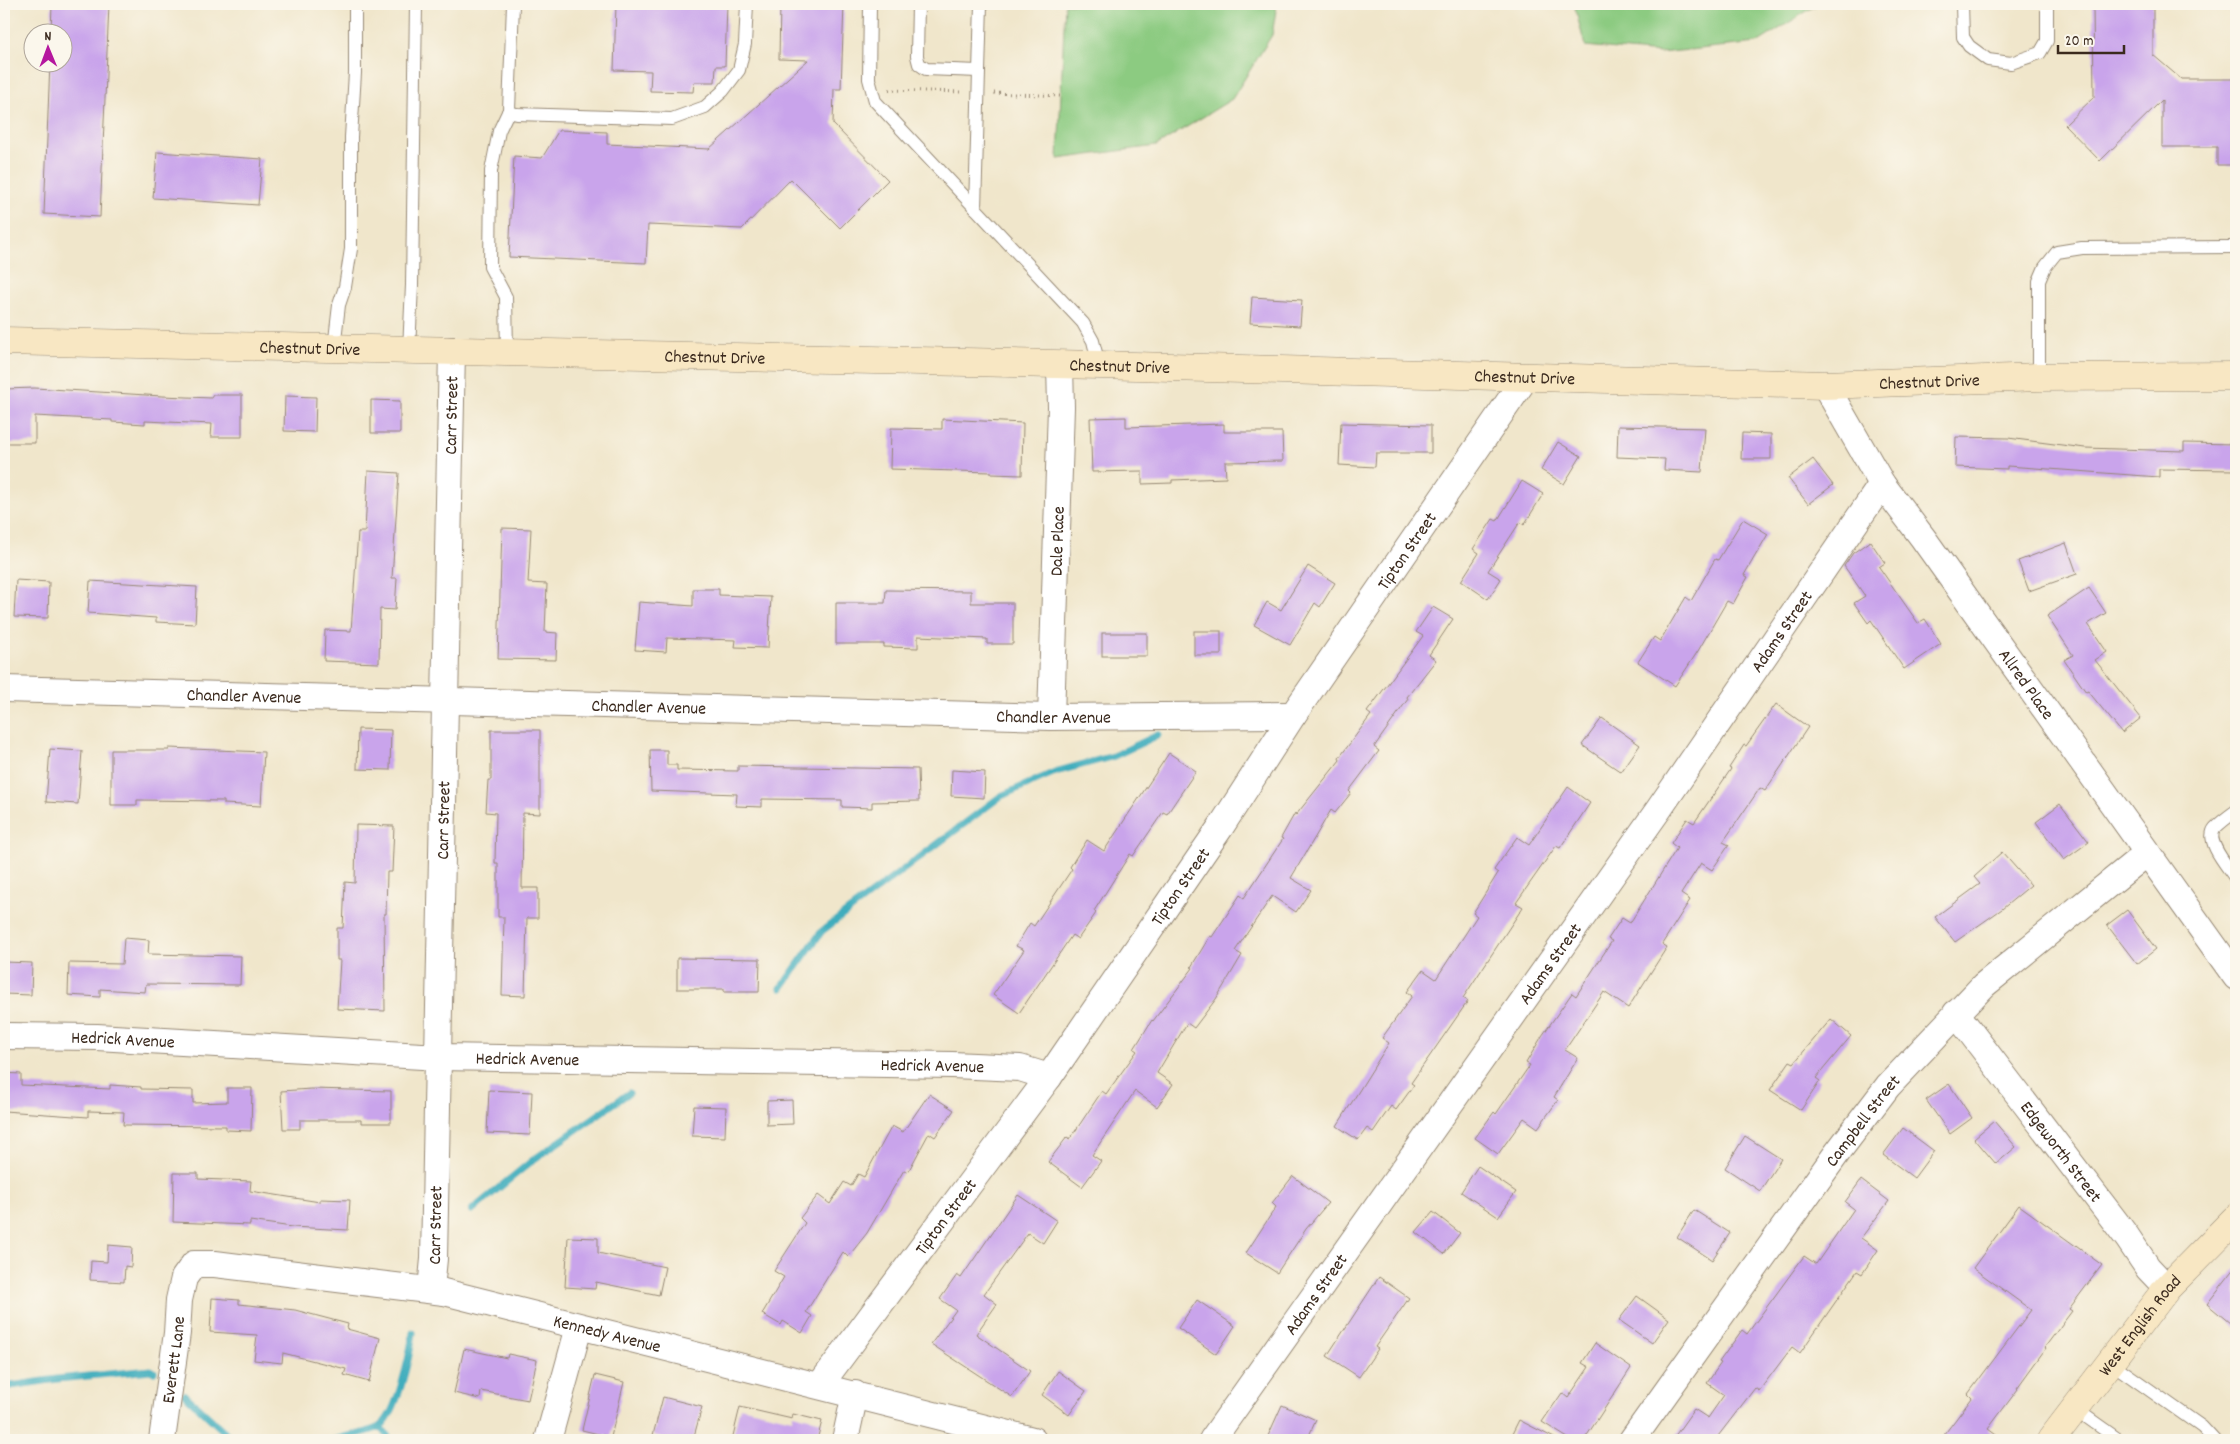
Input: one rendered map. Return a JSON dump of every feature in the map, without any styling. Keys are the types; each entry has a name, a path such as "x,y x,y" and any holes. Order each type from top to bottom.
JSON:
{"street":[{"name":"Chestnut Drive","path":"4,341 1099,365 1825,385 2039,377 2236,376"},
{"name":"Carr Street","path":"431,1289 434,1259 439,1057 444,701 452,350"},
{"name":"Dale Place","path":"1051,717 1061,408 1060,365"},
{"name":"Tipton Street","path":"820,1385 1049,1076 1222,825 1293,715 1526,377"},
{"name":"Allred Place","path":"1825,385 1882,484 1924,538 2147,853 2233,966"},
{"name":"Adams Street","path":"1212,1440 1653,817 1882,484"},
{"name":"Chandler Avenue","path":"4,690 1051,717 1293,715"},
{"name":"Campbell Street","path":"1632,1440 1837,1153 1888,1086 1984,984 2147,853"},
{"name":"Edgeworth Street","path":"1956,1013 2127,1237 2148,1268 2167,1288"},
{"name":"Hedrick Avenue","path":"4,1036 96,1037 439,1057 952,1065 1020,1068 1049,1076"},
{"name":"West English Road","path":"2050,1440 2167,1288 2232,1231"},
{"name":"Kennedy Avenue","path":"184,1278 194,1264 215,1264 431,1289 856,1394 1033,1440"},
{"name":"Everett Lane","path":"162,1440 177,1333 179,1300 184,1278"},
{"path":"548,1440 579,1327"},
{"path":"846,1440 856,1394"}],"lane":[{"path":"334,348 339,305 345,286 351,249 351,137 355,4"},
{"path":"409,350 412,285 416,4"},
{"path":"507,352 506,297 500,283 493,274 490,257 491,171 499,131 508,112 513,4"},
{"path":"508,112 517,114 672,118 705,107 723,91 739,70 745,44 747,4"},
{"path":"870,4 869,79 875,101 1083,323 1093,341 1099,365"},
{"path":"918,4 916,56 919,64 926,69 980,71"},
{"path":"975,208 981,4"},
{"path":"1962,4 1963,37 1969,46 1988,60 2011,63 2040,53 2047,41 2047,4"},
{"path":"2039,377 2039,282 2045,268 2057,252 2082,248 2236,247"},
{"path":"2236,811 2214,830 2211,839 2236,880"},
{"path":"2110,1362 2202,1427 2214,1440"},
{"path":"2074,1408 2119,1440"}],"green space":[{"path":"1065,4 1277,4 1272,35 1232,99 1156,146 1058,159"},
{"path":"1574,4 1818,4 1757,43 1660,53 1585,46"}],"building":[{"path":"52,4 109,4 100,217 44,214 50,72 72,72 72,22 51,22"},
{"path":"616,4 727,4 725,66 716,66 715,82 694,82 693,92 650,91 651,71 614,70"},
{"path":"780,4 844,4 841,89 834,89 833,124 888,180 840,228 791,179 742,229 648,225 646,263 509,257 514,156 542,158 559,130 607,132 607,144 709,149 808,60 779,59"},
{"path":"2093,4 2153,4 2153,55 2181,79 2236,79 2236,165 2217,165 2217,147 2162,147 2162,100 2100,161 2065,125 2094,97"},
{"path":"157,152 262,159 258,205 153,198"},
{"path":"1252,297 1302,300 1300,326 1250,323"},
{"path":"35,388 212,398 212,395 242,395 242,437 211,437 212,424 145,421 145,424 112,422 112,420 35,416 35,443 4,443 4,389"},
{"path":"285,396 316,397 315,432 284,431"},
{"path":"371,400 400,401 400,433 371,433"},
{"path":"1126,417 1126,427 1224,424 1224,432 1282,432 1283,461 1225,462 1226,478 1172,480 1172,483 1142,484 1142,471 1092,472 1090,418"},
{"path":"942,419 1023,423 1022,475 991,474 991,472 890,469 891,428 942,429"},
{"path":"1341,423 1431,425 1431,453 1376,453 1375,467 1339,465"},
{"path":"1618,426 1705,428 1702,472 1664,470 1665,459 1617,457"},
{"path":"1742,433 1771,434 1771,459 1741,459"},
{"path":"1956,437 2008,438 2085,448 2184,451 2184,443 2236,444 2236,470 2159,469 2159,477 2007,466 2007,469 1955,467"},
{"path":"1558,442 1581,456 1564,484 1541,470"},
{"path":"1813,459 1833,485 1808,504 1788,478"},
{"path":"368,471 399,473 392,578 397,578 395,610 380,609 379,663 324,661 325,630 351,631 358,532 365,532"},
{"path":"1522,481 1543,494 1524,525 1520,522 1488,571 1501,579 1488,599 1461,581 1479,553 1473,549 1493,519 1497,521"},
{"path":"1743,519 1768,534 1744,575 1748,577 1733,604 1727,601 1675,686 1638,662 1654,637 1660,641 1686,597 1691,601 1715,559 1718,560"},
{"path":"502,528 531,529 528,583 547,584 545,632 557,633 556,660 498,659"},
{"path":"1870,541 1885,563 1879,567 1918,623 1925,619 1941,644 1904,669 1871,620 1868,623 1854,603 1865,596 1844,566 1853,553"},
{"path":"2066,543 2077,574 2029,591 2018,561"},
{"path":"1308,566 1335,583 1320,607 1315,603 1290,645 1254,625 1267,602 1281,610"},
{"path":"16,580 49,582 48,618 14,617"},
{"path":"90,581 197,587 195,624 156,622 156,618 88,613"},
{"path":"2089,588 2106,613 2088,624 2107,652 2095,660 2141,718 2122,733 2088,691 2086,692 2064,660 2073,655 2047,616"},
{"path":"693,589 719,589 719,595 771,597 768,648 735,647 736,640 667,638 666,652 635,650 639,602 693,606"},
{"path":"886,590 971,591 971,603 1013,603 1013,644 987,644 987,639 918,636 918,648 884,647 884,644 836,644 836,603 885,603"},
{"path":"1433,607 1453,619 1429,655 1436,660 1407,697 1408,699 1374,747 1379,751 1349,791 1351,793 1335,813 1331,810 1291,878 1311,890 1296,912 1272,896 1235,951 1242,955 1216,999 1194,1028 1187,1023 1157,1073 1173,1084 1157,1107 1135,1091 1092,1155 1101,1161 1082,1187 1048,1162 1067,1137 1070,1139 1102,1091 1106,1094 1137,1051 1134,1049 1152,1020 1193,968 1191,967 1210,936 1212,937 1240,895 1244,898 1283,839 1281,838 1295,813 1296,815 1340,760 1339,758 1371,715 1367,712 1423,636 1416,632"},
{"path":"1194,631 1221,631 1221,655 1194,655"},
{"path":"1102,633 1147,633 1147,656 1102,656"},
{"path":"1776,704 1808,727 1765,791 1760,788 1723,842 1729,845 1712,870 1701,863 1681,894 1690,900 1662,944 1667,947 1628,1008 1604,992 1565,1050 1578,1058 1554,1097 1558,1100 1538,1128 1524,1118 1498,1154 1475,1138 1494,1112 1496,1114 1530,1065 1526,1063 1542,1036 1572,993 1576,996 1612,941 1608,939 1622,918 1630,923 1677,848 1671,843 1687,819 1694,823 1731,769 1729,768 1744,745 1746,746"},
{"path":"1602,718 1640,745 1621,772 1582,745"},
{"path":"358,729 391,730 390,770 357,769"},
{"path":"491,730 540,730 540,814 523,813 522,888 538,888 538,918 527,918 525,996 502,995 504,917 498,917 498,863 495,863 496,813 486,812 488,780 491,780"},
{"path":"169,748 264,752 261,806 224,804 224,801 137,800 137,805 111,805 111,750 169,750"},
{"path":"50,749 82,751 78,804 46,802"},
{"path":"650,750 667,750 667,765 677,765 677,770 738,771 738,766 918,769 919,801 872,802 872,808 842,807 842,800 762,799 762,807 736,806 737,794 651,791"},
{"path":"1169,753 1196,771 1167,814 1163,812 1133,856 1130,854 1094,911 1096,913 1078,939 1072,935 1019,1013 993,995 1024,950 1016,946 1030,923 1034,926 1072,869 1070,867 1087,840 1104,851"},
{"path":"952,770 985,772 984,798 951,796"},
{"path":"1568,787 1590,803 1560,848 1556,846 1516,903 1523,907 1463,998 1468,1001 1411,1083 1414,1085 1396,1110 1391,1106 1373,1132 1367,1128 1358,1140 1337,1126 1389,1043 1382,1038 1412,996 1407,992 1423,970 1436,979 1477,916 1473,913 1498,873 1494,870 1517,837 1529,845"},
{"path":"2060,804 2089,842 2064,860 2036,822"},
{"path":"356,825 394,826 392,872 387,872 386,914 384,914 385,1011 337,1009 340,960 337,960 337,928 343,928 345,882 355,883"},
{"path":"2002,852 2031,885 2002,909 1955,942 1935,917 1980,884 1974,877"},
{"path":"2127,910 2156,949 2137,964 2107,925"},
{"path":"124,938 149,940 148,954 241,956 240,985 146,984 145,992 100,989 100,997 68,995 69,963 122,964"},
{"path":"677,958 760,959 759,992 724,992 724,989 677,989"},
{"path":"4,962 32,963 31,995 4,994"},
{"path":"1831,1019 1851,1036 1816,1078 1820,1081 1801,1110 1770,1090 1790,1061 1794,1063"},
{"path":"4,1073 21,1074 21,1085 110,1089 110,1085 141,1087 141,1089 193,1090 193,1103 227,1102 227,1088 252,1088 251,1131 226,1130 226,1126 123,1125 124,1112 88,1111 88,1117 4,1111"},
{"path":"1949,1084 1972,1118 1950,1134 1926,1100"},
{"path":"311,1089 391,1091 391,1123 361,1123 361,1120 300,1120 300,1129 283,1129 281,1091"},
{"path":"489,1090 532,1092 530,1135 487,1133"},
{"path":"929,1094 954,1110 935,1137 929,1133 908,1172 904,1170 867,1233 848,1257 843,1252 806,1312 812,1316 802,1333 783,1321 781,1325 762,1314 784,1277 774,1271 805,1223 800,1218 818,1195 830,1204 844,1182 851,1186 858,1174 864,1177 892,1126 903,1132"},
{"path":"792,1100 793,1124 767,1125 767,1101"},
{"path":"694,1106 726,1107 725,1137 692,1136"},
{"path":"1994,1121 2016,1147 1996,1164 1974,1138"},
{"path":"1903,1128 1934,1151 1914,1178 1883,1155"},
{"path":"1745,1136 1781,1159 1760,1191 1725,1168"},
{"path":"1478,1166 1516,1192 1498,1217 1461,1192"},
{"path":"174,1173 198,1173 198,1179 251,1181 250,1191 320,1202 320,1199 350,1200 348,1230 292,1227 250,1221 250,1225 173,1222"},
{"path":"1293,1176 1328,1203 1306,1229 1277,1273 1246,1253 1276,1207 1272,1203"},
{"path":"1861,1180 1889,1201 1861,1238 1878,1250 1862,1274 1857,1271 1800,1353 1792,1347 1759,1391 1755,1388 1715,1440 1672,1440 1694,1409 1708,1418 1724,1395 1707,1383 1721,1363 1719,1362 1742,1330 1747,1334 1804,1256 1816,1264 1854,1209 1845,1202"},
{"path":"1018,1195 1057,1221 1043,1243 1028,1233 984,1294 997,1304 976,1334 1030,1371 1012,1397 931,1344 956,1310 940,1299 957,1275 961,1278"},
{"path":"2019,1205 2102,1265 2069,1309 2072,1311 1988,1429 2003,1440 1940,1440 1972,1398 1968,1394 2031,1310 1973,1268"},
{"path":"1694,1210 1730,1233 1712,1260 1677,1237"},
{"path":"1433,1212 1460,1233 1444,1254 1416,1232"},
{"path":"568,1237 598,1238 598,1253 665,1267 659,1295 596,1282 595,1289 565,1287"},
{"path":"108,1245 132,1247 131,1267 125,1266 124,1282 90,1280 91,1261 107,1262"},
{"path":"2236,1267 2236,1328 2207,1304"},
{"path":"1379,1277 1409,1298 1375,1347 1378,1349 1359,1377 1327,1356"},
{"path":"1637,1296 1669,1319 1652,1343 1619,1320"},
{"path":"212,1298 239,1300 239,1304 295,1310 348,1324 347,1329 380,1338 369,1382 344,1375 346,1369 283,1353 282,1363 254,1360 257,1335 210,1332"},
{"path":"1197,1300 1235,1326 1216,1354 1178,1328"},
{"path":"1595,1343 1631,1368 1584,1440 1571,1440 1542,1422 1562,1393 1568,1398 1589,1367 1582,1363"},
{"path":"464,1349 507,1358 508,1354 537,1360 528,1400 481,1391 480,1399 454,1393"},
{"path":"1058,1371 1086,1391 1069,1415 1042,1395"},
{"path":"595,1375 624,1382 611,1437 582,1430"},
{"path":"663,1397 702,1407 693,1440 672,1440 653,1435"},
{"path":"1282,1405 1316,1420 1307,1440 1277,1440 1268,1436"},
{"path":"740,1407 792,1419 793,1414 822,1421 817,1440 732,1440"},
{"path":"1519,1420 1558,1440 1509,1440"}],"waterway":[{"path":"781,988 822,931 1001,796 1055,772 1114,756 1158,735"},
{"path":"472,1210 533,1160 629,1093"},
{"path":"334,1440 374,1429 386,1421 402,1384 413,1333"},
{"path":"4,1387 57,1379 151,1370 154,1372"},
{"path":"185,1395 229,1436 230,1440"},
{"path":"380,1427 391,1440"}]}
